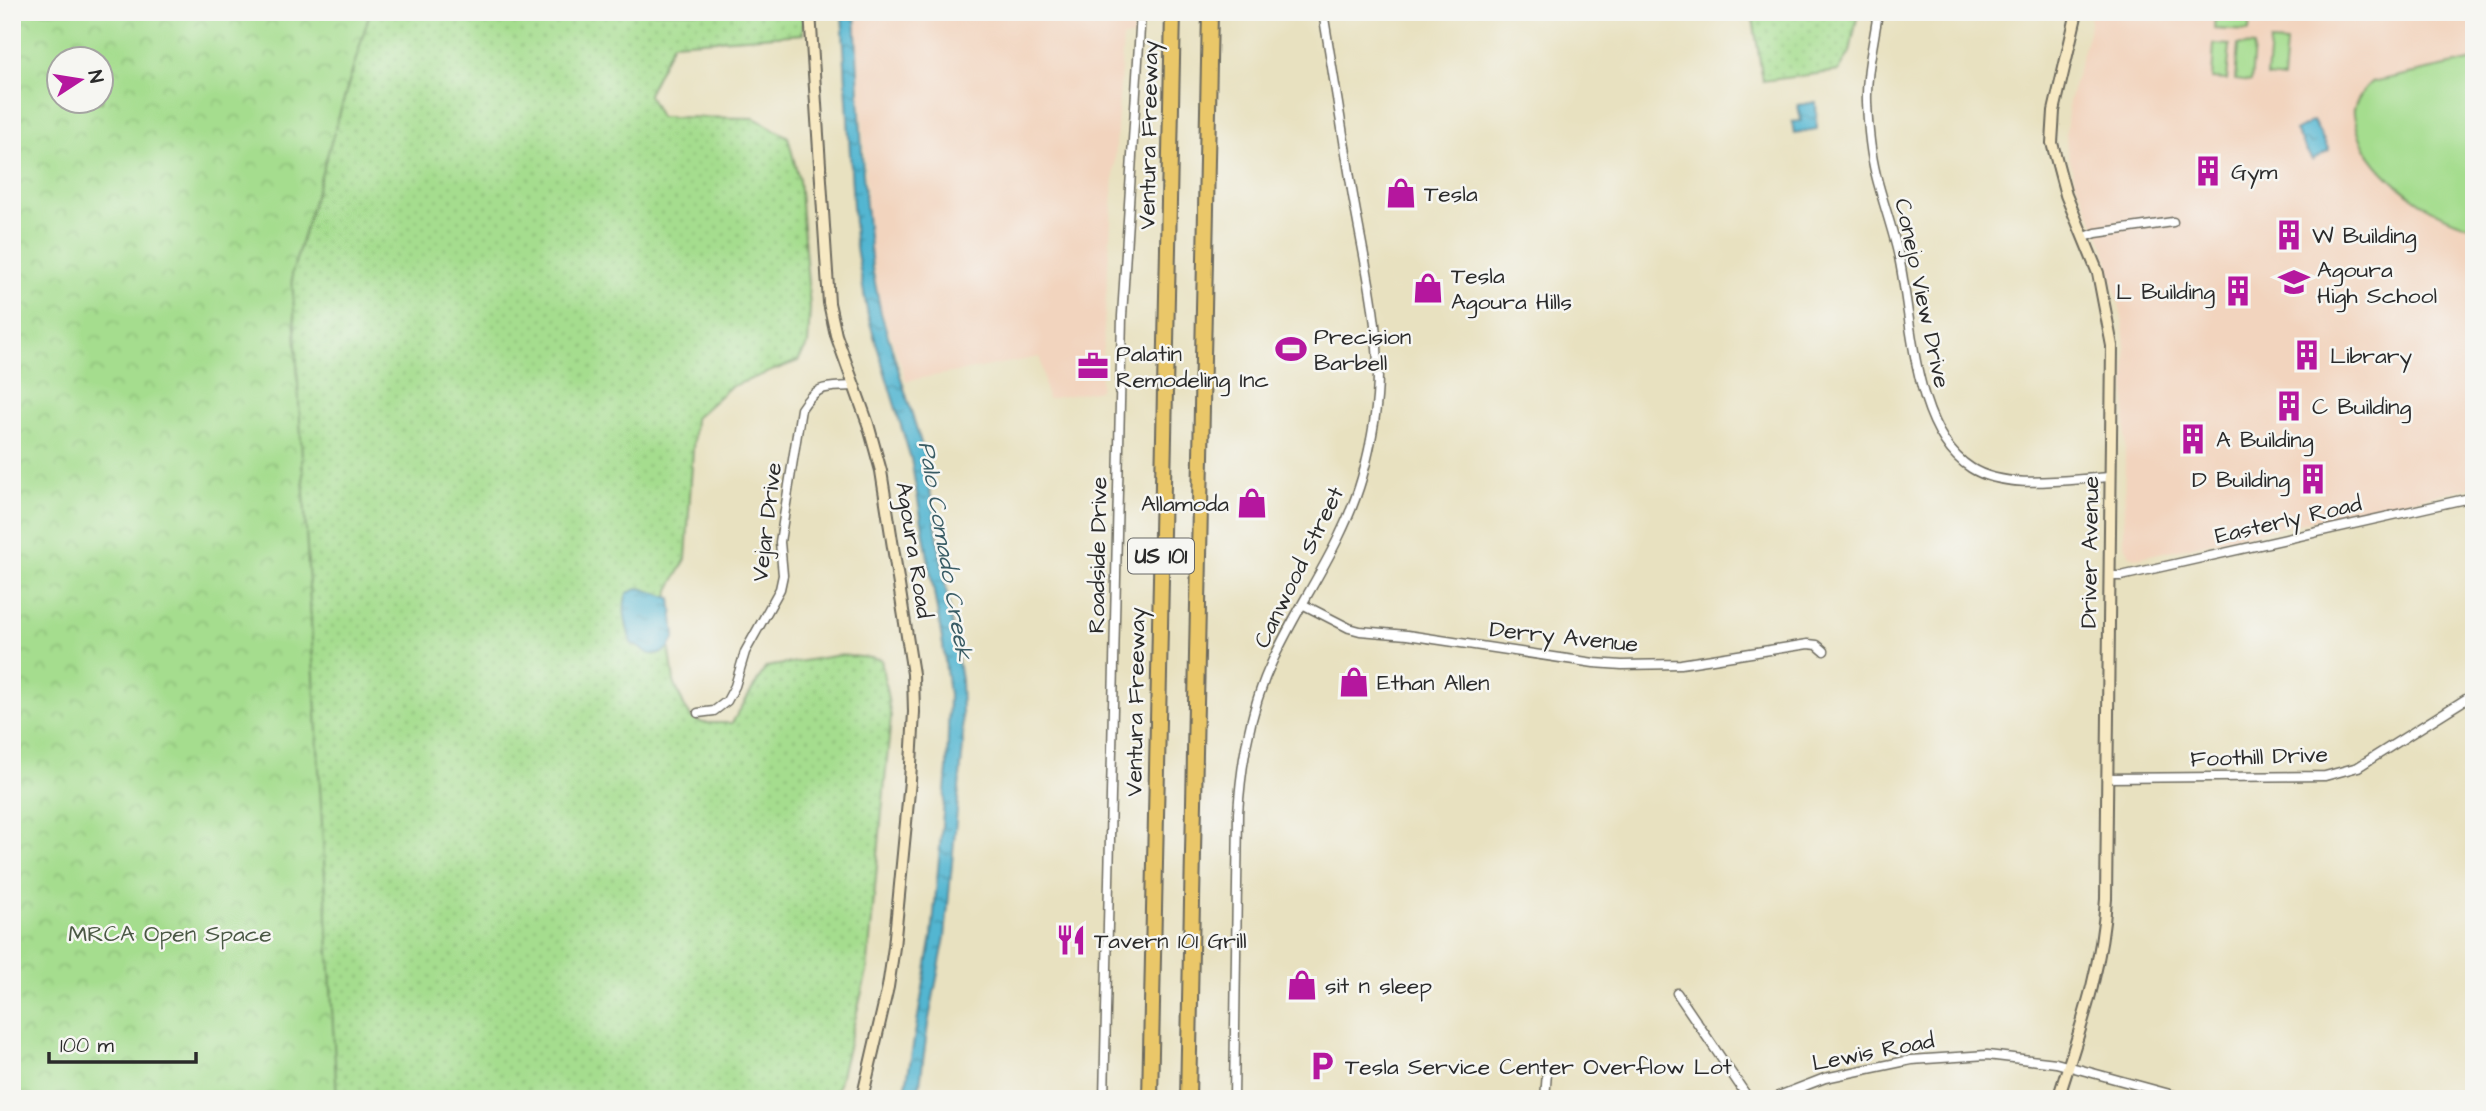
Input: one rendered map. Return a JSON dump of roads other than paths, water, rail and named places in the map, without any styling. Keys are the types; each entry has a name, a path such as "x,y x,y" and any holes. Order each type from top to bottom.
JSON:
{"highway":[{"name":"Ventura Freeway","path":"1150,1099 1173,12"},
{"name":"US 101","path":"1188,1099 1210,12"}],"street":[{"name":"Agoura Road","path":"810,12 829,303 836,335 881,471 913,674 914,712 894,947 888,987 862,1099"},
{"name":"Roadside Drive","path":"1104,1099 1122,316 1137,103 1140,12"},
{"name":"Canwood Street","path":"1234,1099 1238,813 1242,762 1265,678 1340,536 1362,477 1373,430 1378,375 1369,292 1323,12"},
{"name":"Conejo View Drive","path":"1878,12 1867,99 1870,147 1899,260 1916,361 1927,405 1941,434 1955,454 1969,467 1988,477 2007,482 2111,477"},
{"name":"Driver Avenue","path":"2058,1099 2096,977 2104,935 2108,778 2112,346 2098,273 2066,195 2052,142 2054,111 2077,12"},
{"path":"2085,237 2173,222"},
{"name":"Vejar Drive","path":"698,713 714,711 727,701 735,686 745,652 780,589 783,575 780,542 801,409 810,395 821,388 854,386"},
{"name":"Easterly Road","path":"2110,576 2121,576 2474,497"},
{"name":"Derry Avenue","path":"1304,605 1360,631 1407,635 1585,663 1681,664 1808,643 1817,645 1824,651"},
{"name":"Foothill Drive","path":"2108,778 2325,776 2342,773 2358,768 2474,694"},
{"path":"1677,993 1749,1099"},
{"name":"Lewis Road","path":"1771,1099 1825,1079 1925,1057 1987,1055 2068,1066 2188,1099"},
{"path":"1545,1099 1547,1072"}],"water":[{"path":"842,12 855,12 863,174 872,268 881,313 924,453 961,680 963,746 945,937 928,1024 918,1099 905,1099 905,1092 932,936 947,769 949,695 911,459 868,316 855,242"},
{"path":"1816,102 1817,129 1794,133 1792,122 1801,121 1798,105"},
{"path":"2313,121 2329,150 2312,160 2295,131"},
{"path":"640,588 671,598 675,637 669,648 660,654 650,654 631,643 625,618 625,599 627,593"}],"place":[{"name":"Gym","path":"2208,171"},
{"name":"Tesla","path":"1401,193"},
{"name":"W Building","path":"2289,235"},
{"name":"Agoura High School","path":"2294,282"},
{"name":"Tesla Agoura Hills","path":"1428,288"},
{"name":"L Building","path":"2238,291"},
{"name":"Precision Barbell","path":"1291,349"},
{"name":"Library","path":"2307,355"},
{"name":"Palatin Remodeling Inc","path":"1093,366"},
{"name":"C Building","path":"2289,406"},
{"name":"A Building","path":"2193,439"},
{"name":"D Building","path":"2313,479"},
{"name":"Allamoda","path":"1252,503"},
{"name":"Ethan Allen","path":"1354,682"},
{"name":"Tavern 101 Grill","path":"1071,940"},
{"name":"sit n sleep","path":"1302,985"},
{"name":"Tesla Service Center Overflow Lot","path":"1322,1066"}],"water label":[{"name":"Palo Comado Creek","path":"946,551"}],"park label":[{"name":"MRCA Open Space","path":"170,933"}]}
